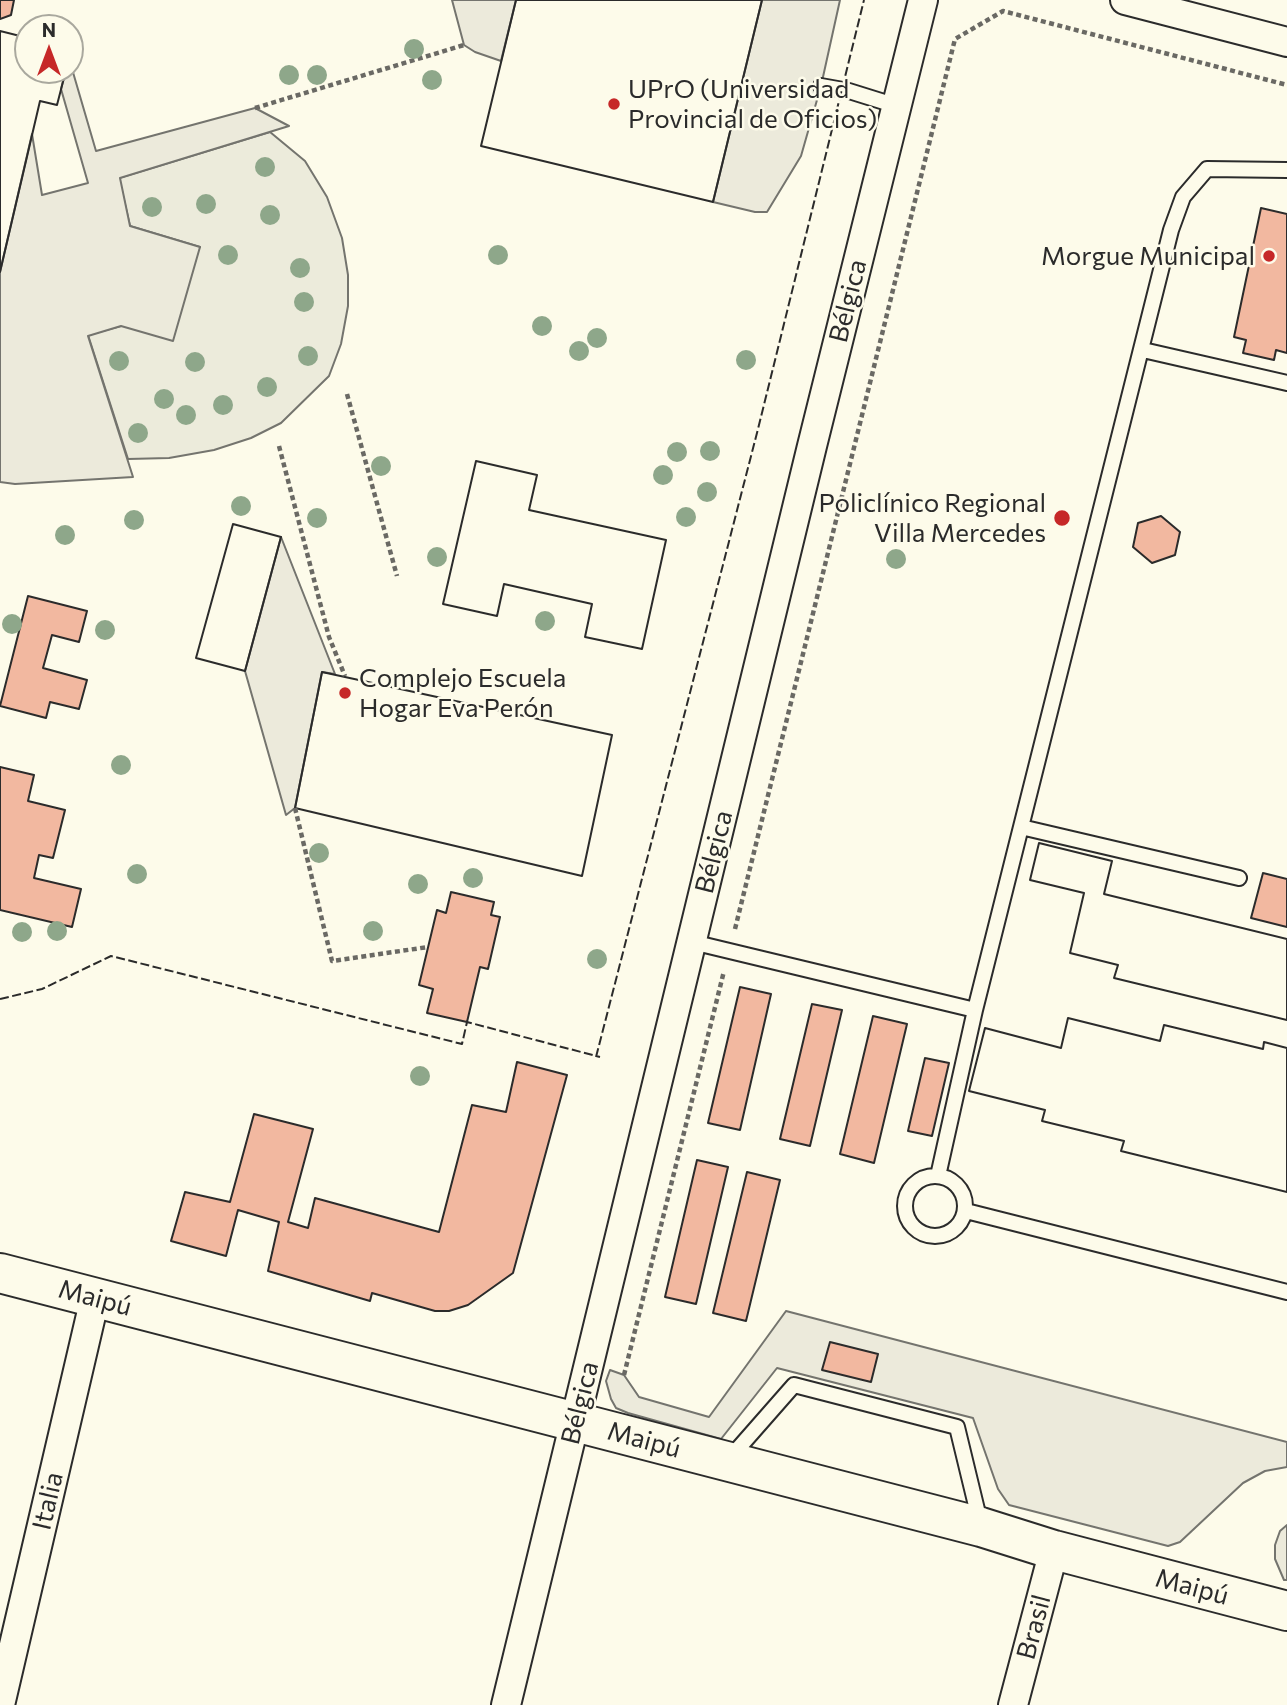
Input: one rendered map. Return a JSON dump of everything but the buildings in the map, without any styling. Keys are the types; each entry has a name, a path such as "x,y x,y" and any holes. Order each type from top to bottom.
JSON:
{"street":[{"name":"Bélgica","path":"506,1705 923,0"},
{"path":"1125,0 1167,6 1287,42"},
{"name":"Maipú","path":"0,1273 981,1527 1054,1550 1287,1611"},
{"name":"Italia","path":"1,1705 95,1298"},
{"name":"Brasil","path":"1013,1705 1054,1550"}],"lane":[{"path":"821,86 849,91 897,106"},
{"path":"938,1176 975,1010 1171,230 1183,197 1207,169 1287,170"},
{"path":"1143,350 1287,383"},
{"path":"1021,827 1239,878"},
{"path":"692,942 975,1010"},
{"path":"938,1176 956,1184 962,1192 966,1211 957,1228 948,1234 929,1236 911,1225 905,1206 907,1197 919,1181 938,1176"},
{"path":"966,1211 1287,1292"},
{"path":"727,1463 794,1385 957,1427 981,1527"}],"path":[{"path":"624,1375 955,39 1003,11 1287,85"},
{"path":"255,108 464,45"},
{"path":"347,394 397,576"},
{"path":"279,446 329,637 345,676"},
{"path":"295,808 332,961 428,947"}],"shaded area":[{"path":"452,0 516,0 501,61 464,45"},
{"path":"762,0 840,0 821,86 801,156 767,212 755,212 713,202"},
{"path":"62,84 76,84 96,151 255,108 289,126 120,178 130,226 200,247 173,341 121,326 88,336 133,477 15,484 0,482 0,272 32,134 42,195 88,183 61,89"},
{"path":"270,132 305,161 327,197 342,238 348,275 348,306 341,344 329,376 281,423 251,438 214,450 169,458 128,459 88,335 121,326 200,247 130,226 119,178"},
{"path":"281,537 335,674 322,672 295,808 286,815 245,671"},
{"path":"786,1311 1287,1442 1287,1467 1265,1471 1243,1483 1180,1542 1168,1546 1009,1505 998,1489 973,1418 777,1368 721,1439 628,1413 616,1408 611,1399 606,1381 610,1370 624,1375 639,1397 709,1417"},
{"path":"1287,1525 1287,1580 1284,1580 1275,1559 1275,1545 1280,1531"}],"fence":[{"path":"596,1057 758,429 864,0"},
{"path":"0,999 42,989 111,956 462,1044 467,1022 600,1057"}],"place":[{"name":"UPrO (Universidad Provincial de Oficios)","path":"614,104"},
{"name":"Morgue Municipal","path":"1269,256"},
{"name":"Policlínico Regional Villa Mercedes","path":"1062,518"},
{"name":"Complejo Escuela Hogar Eva Perón","path":"345,693"}]}
